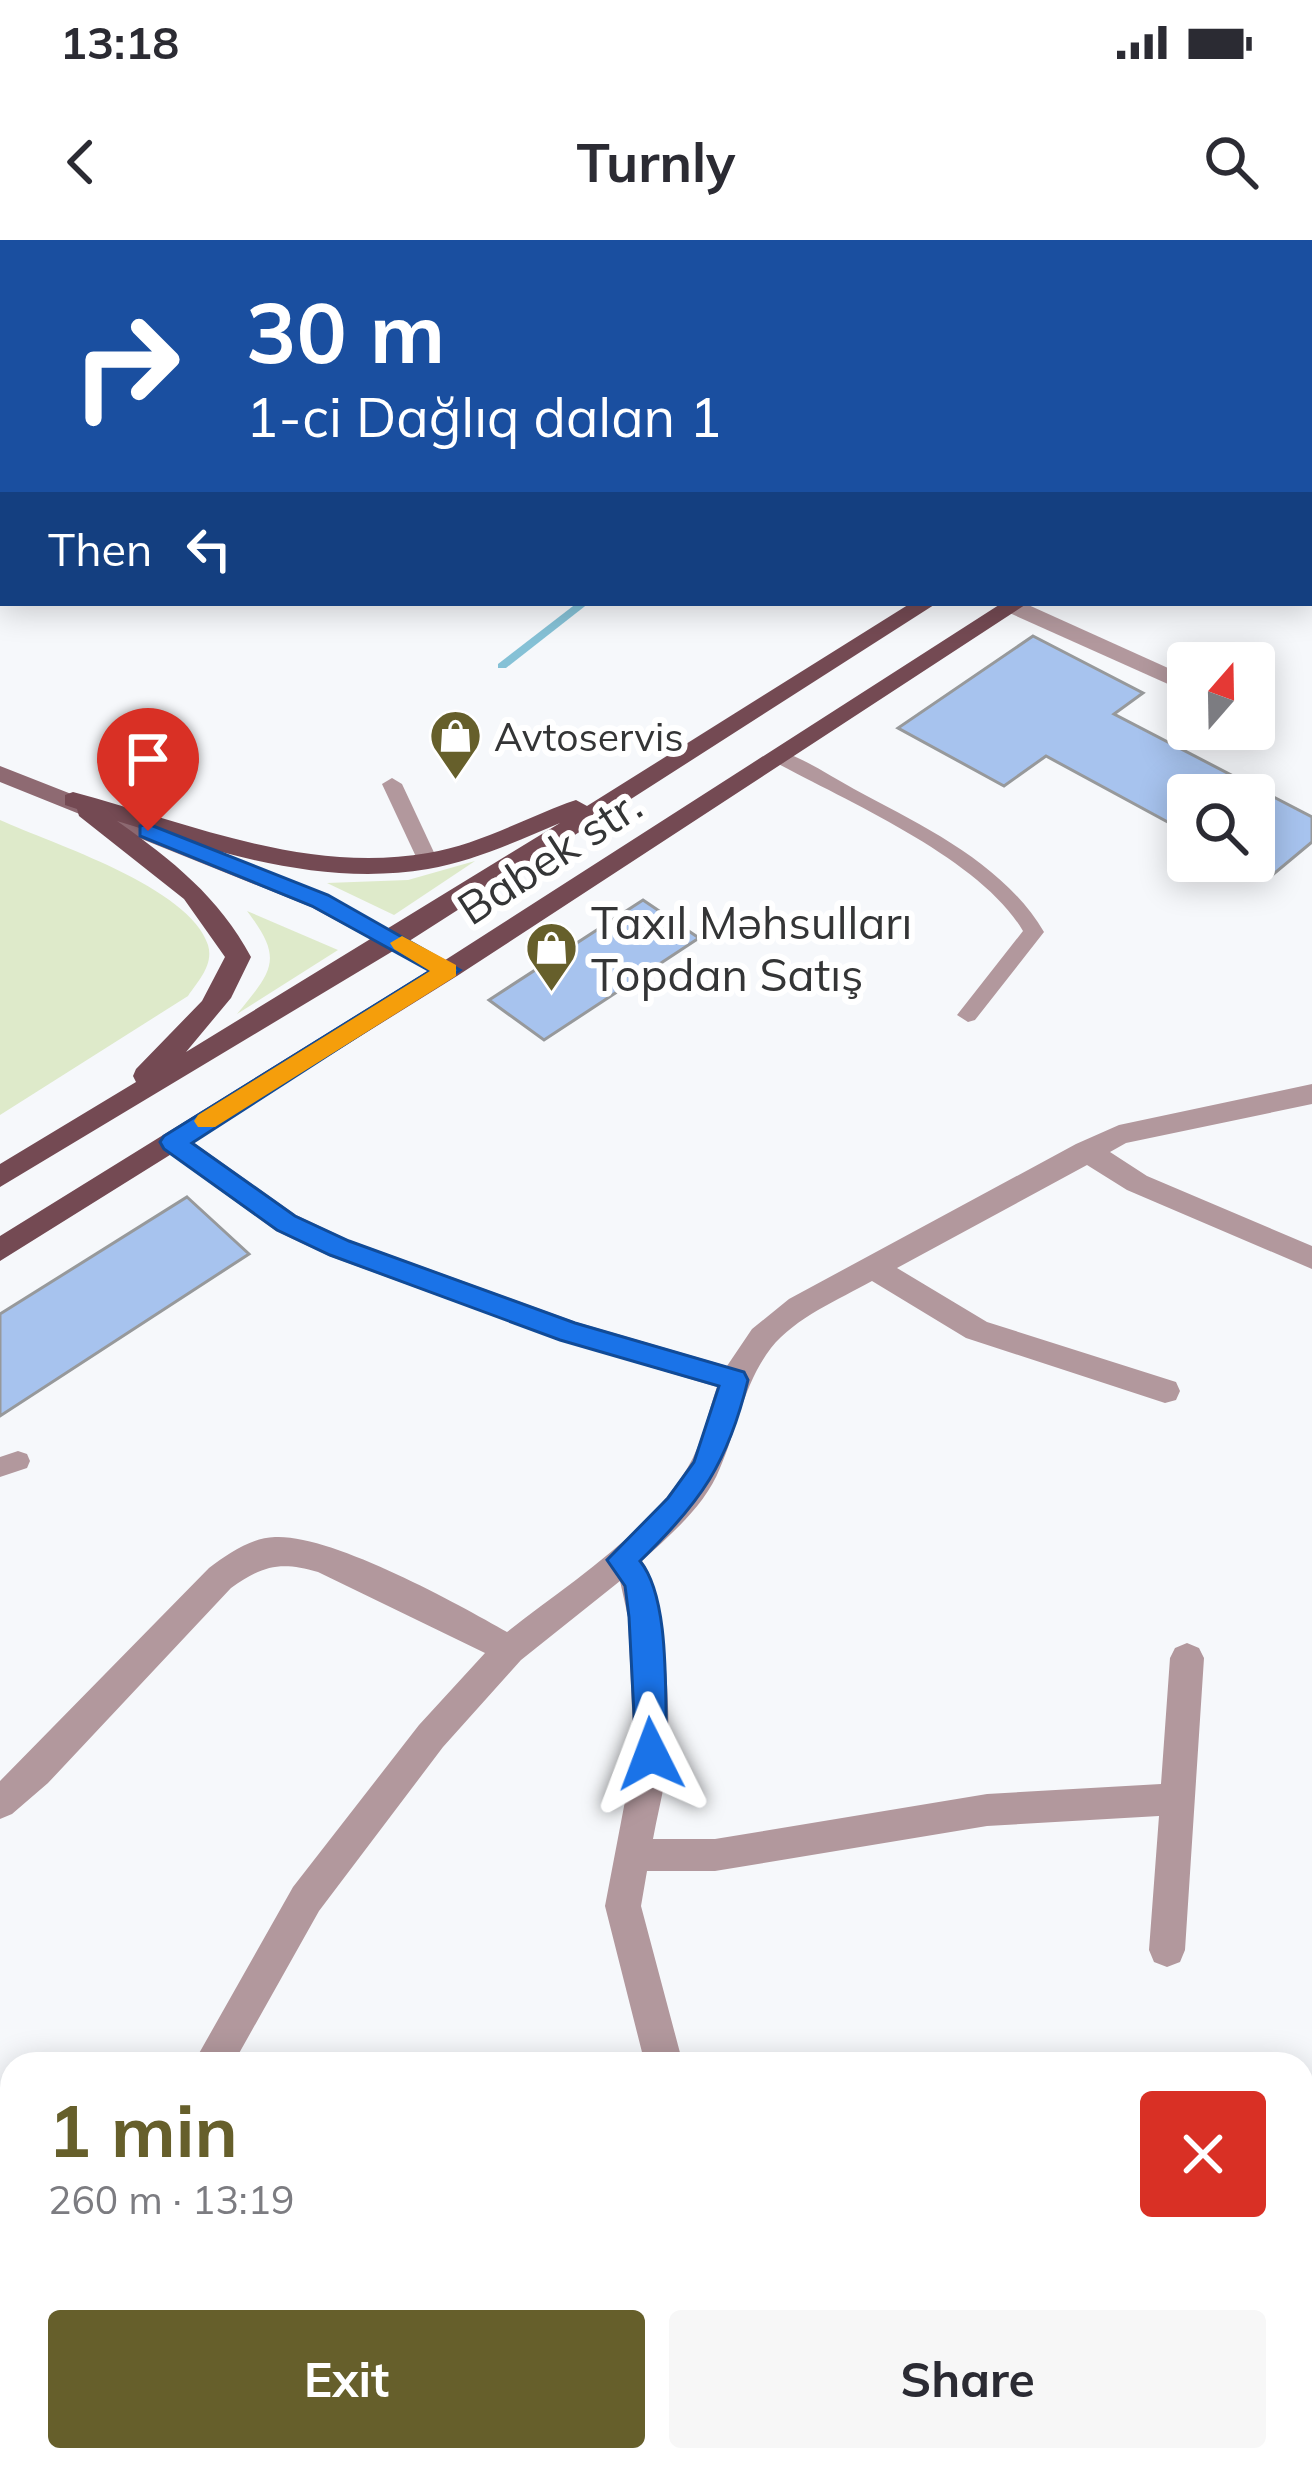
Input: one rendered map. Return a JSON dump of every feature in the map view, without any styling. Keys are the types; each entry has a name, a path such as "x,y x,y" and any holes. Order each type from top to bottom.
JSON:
{"main road":[{"name":"Babek str.","path":"118,1106 394,939 921,606"},
{"name":"Babek str.","path":"0,1250 448,970 1012,606"},
{"path":"0,773 320,901 448,970"},
{"path":"74,800 272,854 332,864 428,861 632,786"},
{"path":"0,1177 118,1106 214,1005 230,982 238,957 224,925 200,897 74,800"}],"street":[{"path":"1019,606 1167,676"},
{"path":"219,2052 306,1899 431,1736 509,1650 622,1560 678,1507 705,1468 722,1429 734,1380 763,1337 799,1307 1086,1151 1149,1126 1312,1094"},
{"path":"173,1142 286,1223 339,1248 570,1333 734,1380"},
{"path":"1086,1151 1137,1183 1312,1258"},
{"path":"874,1268 977,1330 1165,1391"},
{"path":"0,1803 36,1772 220,1578 251,1556 281,1549 310,1556 468,1624 509,1650"},
{"path":"622,1560 639,1582 651,1754 623,1906 661,2052"},
{"path":"1167,1951 1186,1658"},
{"path":"629,1855 715,1855 988,1810 1178,1799"}],"lane":[{"path":"780,757 950,853 998,885 1029,915 1034,932 1027,946 968,1015"},
{"path":"392,784 428,861"}],"green space":[{"path":"0,820 148,886 196,924 208,945 209,959 188,996 0,1115"},
{"path":"475,861 394,915 327,883 408,880"},
{"path":"247,911 338,950 237,1014 269,964 266,941"}],"building":[{"path":"1033,636 1143,693 1114,714 1167,742 1167,750 1183,750 1229,774 1167,774 1167,822 1046,756 1004,786 898,728"},
{"path":"1275,798 1312,817 1312,842 1275,873"},
{"path":"643,900 699,938 544,1040 489,1000"},
{"path":"187,1197 249,1254 0,1416 0,1314"}],"waterway":[{"path":"502,666 580,606"}],"slow traffic":[{"path":"206,1121 448,970 402,943"}],"place":[{"name":"Avtoservis","path":"455,782"},
{"name":"Taxıl Məhsulları Topdan Satış","path":"552,994"}],"route":[{"path":"148,831 320,901 448,970 173,1142 286,1223 339,1248 570,1333 734,1380 722,1429 705,1468 678,1507 622,1560 639,1582 651,1754"}]}
